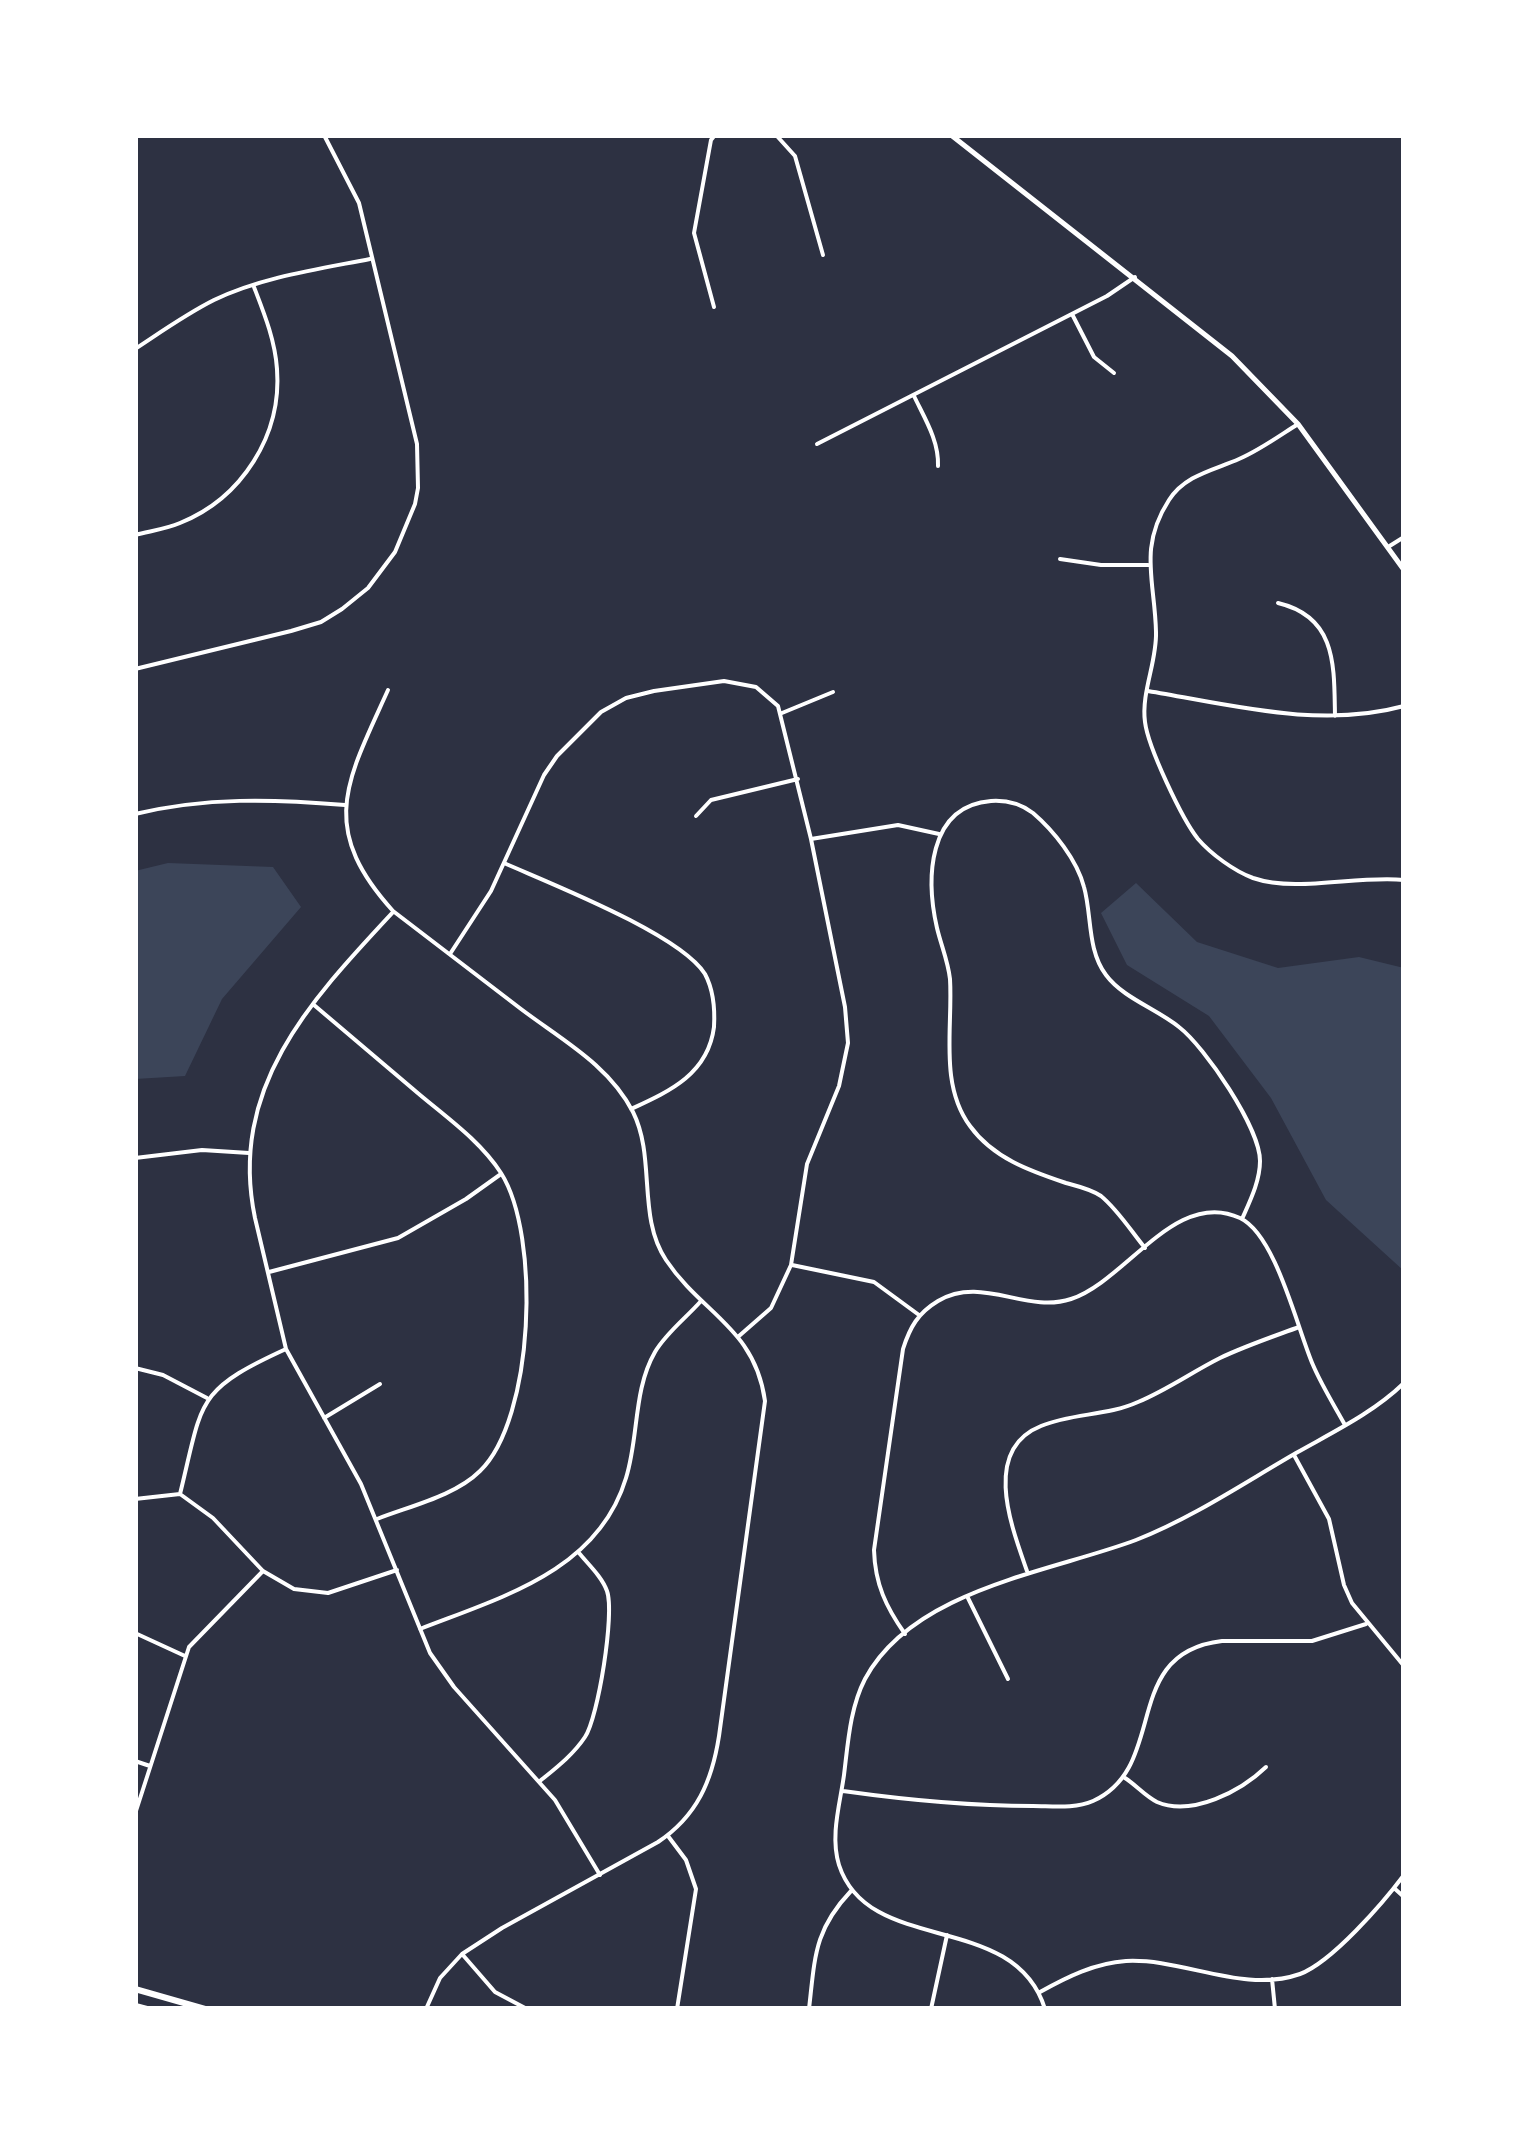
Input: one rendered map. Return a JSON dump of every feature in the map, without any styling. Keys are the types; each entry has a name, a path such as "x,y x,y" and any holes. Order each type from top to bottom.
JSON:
{"main road":[{"path":"135,1989 205,2009"}],"street":[{"path":"135,668 321,622 368,588 395,552 415,504 419,462 359,203 324,135"},
{"path":"714,307 694,233 711,140 716,135"},
{"path":"776,135 795,156 823,255"},
{"path":"952,135 1224,348 1298,424 1404,570"},
{"path":"135,350 186,314 218,298 302,272 372,258"},
{"path":"817,444 1107,296 1135,277"},
{"path":"135,535 178,524 220,501 250,466 272,425 277,368 270,327 254,286"},
{"path":"1072,314 1094,357 1114,373"},
{"path":"914,396 933,435 938,466"},
{"path":"1298,424 1261,448 1196,476 1176,490 1156,524 1148,565 1156,640 1145,722 1160,766 1196,838 1251,878 1280,883 1404,880"},
{"path":"1388,547 1404,537"},
{"path":"1060,559 1089,564 1148,565"},
{"path":"1278,603 1308,614 1326,639 1333,668 1334,716"},
{"path":"449,955 480,911 549,766 612,704 688,684 737,681 766,692 781,713 798,778 845,1007 848,1043 839,1086 807,1164 791,1265 771,1308 739,1336"},
{"path":"388,690 352,772 345,805 356,864 394,911 581,1052 606,1073 632,1108 642,1135 652,1224 659,1248 674,1271 739,1336 759,1376 764,1415 720,1736 707,1787 686,1820 668,1836 462,1954 440,1978 426,2009"},
{"path":"1148,691 1284,713 1334,716 1404,706"},
{"path":"781,713 833,692"},
{"path":"696,816 711,800 798,778"},
{"path":"135,814 192,802 238,798 345,805"},
{"path":"1144,1248 1099,1195 998,1154 963,1115 951,1073 950,977 932,894 932,865 939,834 961,810 996,801 1016,804 1030,811 1055,836 1083,883 1094,947 1104,974 1189,1035 1216,1071 1254,1136 1260,1163 1242,1218"},
{"path":"811,840 898,825 939,834"},
{"path":"504,864 558,886 648,932 690,957 705,975 714,1008 712,1040 705,1056 680,1084 632,1108"},
{"path":"394,911 314,1005 280,1051 266,1079 252,1124 251,1198 286,1350 349,1458 430,1653 454,1686 556,1800 600,1875"},
{"path":"314,1005 458,1127 501,1174 520,1230 528,1309 517,1396 507,1432 494,1455 474,1477 377,1520"},
{"path":"135,1158 202,1150 249,1153"},
{"path":"268,1272 398,1238 501,1174"},
{"path":"905,1634 882,1598 874,1550 903,1348 919,1315 944,1298 973,1291 1044,1302 1068,1300 1097,1286 1176,1222 1211,1212 1242,1218 1262,1238 1320,1380 1345,1425"},
{"path":"791,1265 874,1282 919,1315"},
{"path":"420,1629 536,1582 579,1553 608,1521 630,1462 642,1386 653,1356 702,1300"},
{"path":"1027,1571 1004,1487 1009,1462 1026,1435 1040,1426 1135,1404 1222,1357 1299,1328"},
{"path":"180,1494 206,1398 228,1378 286,1350"},
{"path":"135,1368 164,1375 206,1398"},
{"path":"1046,2009 1040,1992 1014,1961 889,1916 851,1890 842,1872 835,1847 851,1721 860,1690 874,1664 905,1634 967,1596 1027,1571 1154,1532 1345,1425 1404,1383"},
{"path":"324,1418 380,1384"},
{"path":"1294,1454 1322,1502 1348,1595 1366,1624 1404,1666"},
{"path":"135,1499 180,1494 213,1518 263,1571 294,1589 317,1594 344,1590 397,1570"},
{"path":"540,1781 576,1750 588,1733 595,1712 609,1600 601,1580 579,1553"},
{"path":"135,1814 185,1656 196,1639 263,1571"},
{"path":"967,1596 1008,1679"},
{"path":"842,1791 952,1804 1071,1806 1100,1798 1124,1778 1160,1677 1181,1653 1222,1641 1312,1641 1366,1624"},
{"path":"135,1633 185,1656"},
{"path":"135,1761 150,1766"},
{"path":"1124,1778 1154,1800 1185,1806 1245,1785 1266,1768"},
{"path":"668,1836 686,1860 696,1889 677,2009"},
{"path":"1040,1992 1085,1970 1124,1962 1238,1978 1272,1979 1301,1974 1325,1960 1404,1875"},
{"path":"1394,1888 1404,1896"},
{"path":"809,2009 822,1928 851,1890"},
{"path":"931,2009 948,1935"},
{"path":"462,1954 495,1992 528,2009"},
{"path":"1272,1979 1276,2009"}],"path":[{"path":"135,2004 154,2009"}],"shaded area":[{"path":"168,863 273,867 301,907 222,999 185,1076 135,1079 135,871"},
{"path":"1136,883 1197,942 1278,968 1359,957 1404,968 1404,1271 1326,1200 1271,1098 1209,1016 1127,965 1101,913"}]}
